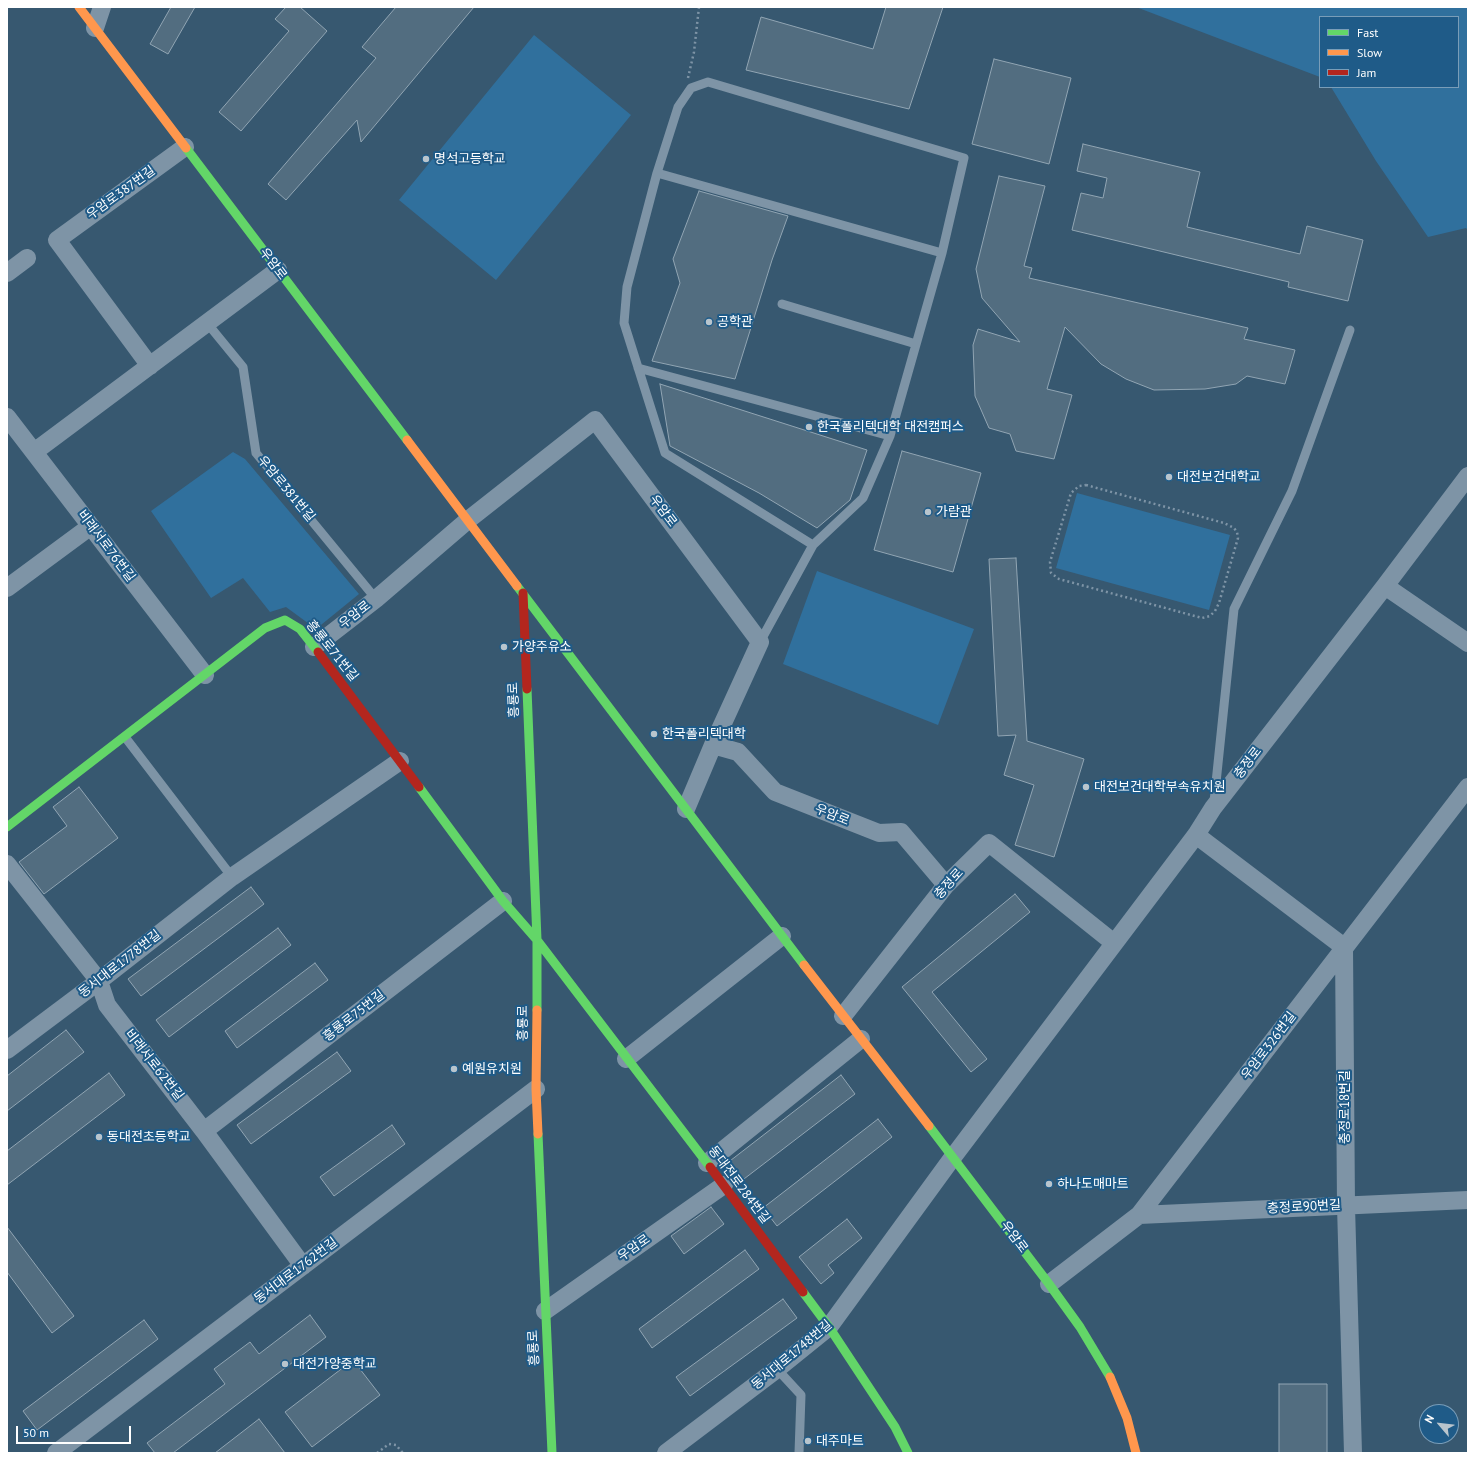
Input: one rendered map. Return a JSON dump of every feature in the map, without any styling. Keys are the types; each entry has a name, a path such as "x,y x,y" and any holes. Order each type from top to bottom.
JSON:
{"main road":[{"name":"우암로","path":"79,7 782,936 953,1156 1049,1284 1080,1327 1108,1373 1127,1418 1136,1453"},
{"name":"흥룡로","path":"523,593 537,940 536,1089 552,1453"},
{"name":"흥룡로71번길","path":"7,827 265,628 285,620 300,629 503,901 537,940"},
{"name":"동대전로284번길","path":"537,940 626,1059 724,1185 829,1327 895,1426 908,1453"}],"street":[{"path":"95,28 102,7"},
{"name":"우암로387번길","path":"150,366 56,240 185,146"},
{"path":"7,273 27,258"},
{"path":"34,452 278,270"},
{"name":"비래서로76번길","path":"7,416 205,675"},
{"name":"우암로","path":"314,647 376,599 468,520 595,420 760,642"},
{"name":"충정로","path":"953,1156 1196,835 1214,808 1468,476"},
{"path":"8,585 91,526"},
{"path":"1385,586 1468,643"},
{"path":"686,809 713,745 760,642"},
{"name":"우암로","path":"713,745 738,752 775,792 879,833 901,832 946,885"},
{"name":"동서대로1778번길","path":"7,1050 99,981 232,877 400,761"},
{"name":"우암로326번길","path":"1049,1284 1139,1215 1468,787"},
{"path":"1196,835 1344,947"},
{"name":"충정로","path":"843,1016 946,885 990,843 1114,943"},
{"name":"비래서로62번길","path":"7,864 99,981 107,1005 204,1131 303,1266"},
{"name":"흥룡로75번길","path":"204,1131 503,901"},
{"path":"626,1059 782,936"},
{"name":"충정로18번길","path":"1344,947 1346,1206 1353,1453"},
{"path":"707,1164 861,1039"},
{"name":"동서대로1762번길","path":"56,1453 536,1089"},
{"name":"동서대로1748번길","path":"666,1453 777,1369 829,1327 953,1156"},
{"name":"우암로","path":"545,1311 724,1185"},
{"name":"충정로90번길","path":"1139,1215 1468,1200"}],"lane":[{"path":"760,642 813,545 863,498 890,436 942,253 964,158 708,82 691,88 678,107 657,173 627,287 624,324 664,452 813,545"},
{"path":"657,173 942,253"},
{"path":"782,304 916,344"},
{"name":"우암로381번길","path":"207,323 243,367 256,453 376,599"},
{"path":"1214,808 1234,609 1292,491 1350,330"},
{"path":"638,368 890,436"},
{"path":"125,737 232,877"},
{"path":"777,1369 801,1395 799,1453"}],"path":[{"path":"688,92 687,84 694,52 699,7"},
{"path":"1086,485 1224,523 1234,528 1237,532 1238,538 1215,611 1210,616 1202,618 1055,577 1051,573 1050,562 1068,499 1070,493 1074,489 1079,486 1086,485"},
{"path":"377,1453 389,1444 396,1445 403,1453"}],"shaded area":[{"path":"1136,7 1468,7 1468,230 1466,228 1428,237 1376,161 1332,88 1459,88 1459,16 1319,16 1319,77"},
{"path":"534,35 631,115 496,280 399,200"},
{"path":"233,452 245,459 359,594 316,629 286,607 270,612 243,578 211,598 151,511"},
{"path":"1077,493 1230,535 1209,610 1056,568"},
{"path":"817,571 974,629 938,725 783,664"}],"building":[{"path":"171,7 195,7 168,54 150,44"},
{"path":"286,7 300,7 327,31 241,131 219,112 289,31 275,19"},
{"path":"396,7 474,7 361,142 357,120 286,200 268,184 376,58 362,47"},
{"path":"886,7 943,7 909,109 746,70 761,17 873,49"},
{"path":"994,59 1071,78 1049,164 972,144"},
{"path":"1083,144 1200,172 1187,227 1300,254 1307,226 1363,240 1348,301 1288,287 1289,282 1072,230 1081,193 1103,198 1107,178 1077,171"},
{"path":"999,176 1045,186 1024,266 1032,268 1029,278 1248,328 1244,339 1295,350 1285,384 1247,376 1236,384 1205,389 1154,390 1126,379 1101,364 1065,327 1047,389 1072,395 1054,459 1016,451 1010,434 989,428 975,396 973,345 978,329 1020,342 982,298 976,269"},
{"name":"공학관","path":"699,191 788,216 772,260 735,379 652,361 680,283 673,259"},
{"path":"660,384 867,450 850,500 817,528 759,493 670,446"},
{"name":"가람관","path":"902,451 981,473 953,572 874,550"},
{"path":"1016,558 1027,741 1084,759 1054,857 1015,845 1034,785 1004,775 1016,735 998,736 989,559"},
{"path":"79,787 118,838 44,894 19,862 67,826 53,807"},
{"path":"251,887 264,904 141,996 128,979"},
{"path":"1015,894 1030,912 932,992 987,1059 971,1072 902,987"},
{"path":"278,928 291,945 169,1037 156,1020"},
{"path":"315,963 328,980 237,1048 225,1031"},
{"path":"66,1030 84,1052 7,1111 7,1076"},
{"path":"337,1052 351,1071 251,1144 237,1125"},
{"path":"109,1073 125,1095 7,1185 7,1151"},
{"path":"841,1075 855,1094 740,1182 726,1164"},
{"path":"878,1119 892,1137 777,1226 763,1208"},
{"path":"392,1125 405,1144 334,1196 320,1177"},
{"path":"711,1207 724,1224 684,1254 671,1236"},
{"path":"847,1219 862,1238 828,1265 834,1273 821,1284 799,1257"},
{"path":"7,1227 74,1316 52,1333 7,1272"},
{"path":"745,1250 759,1269 652,1348 639,1329"},
{"path":"783,1299 797,1318 690,1396 676,1377"},
{"path":"310,1315 326,1337 173,1453 155,1453 147,1443 225,1384 214,1369 250,1342 259,1354"},
{"path":"144,1320 158,1339 37,1430 23,1411"},
{"path":"353,1360 380,1395 312,1447 285,1412"},
{"path":"1279,1384 1327,1384 1327,1453 1279,1453"},
{"path":"259,1419 285,1453 215,1453"}],"traffic: fast":[{"path":"186,148 407,440"},
{"path":"517,586 804,965"},
{"path":"7,827 265,628 285,620 300,629 318,652"},
{"path":"527,689 537,940 537,1010"},
{"path":"419,787 503,901 537,940 710,1167"},
{"path":"929,1126 1049,1284 1080,1327 1110,1377"},
{"path":"538,1134 552,1453"},
{"path":"803,1292 829,1327 895,1427 908,1453"}],"traffic: slow":[{"path":"79,7 186,148"},
{"path":"407,440 517,586"},
{"path":"804,965 929,1126"},
{"path":"537,1010 536,1089 538,1134"},
{"path":"1110,1377 1127,1418 1136,1453"}],"traffic: jam":[{"path":"523,593 527,689"},
{"path":"318,652 419,787"},
{"path":"710,1167 803,1292"}],"place":[{"name":"명석고등학교","path":"426,159"},
{"name":"공학관","path":"709,322"},
{"name":"한국폴리텍대학 대전캠퍼스","path":"809,427"},
{"name":"대전보건대학교","path":"1169,477"},
{"name":"가람관","path":"928,512"},
{"name":"가양주유소","path":"504,647"},
{"name":"한국폴리텍대학","path":"654,734"},
{"name":"대전보건대학부속유치원","path":"1086,787"},
{"name":"예원유치원","path":"454,1069"},
{"name":"동대전초등학교","path":"99,1137"},
{"name":"하나도매마트","path":"1049,1184"},
{"name":"대전가양중학교","path":"285,1364"},
{"name":"대주마트","path":"808,1441"}]}
